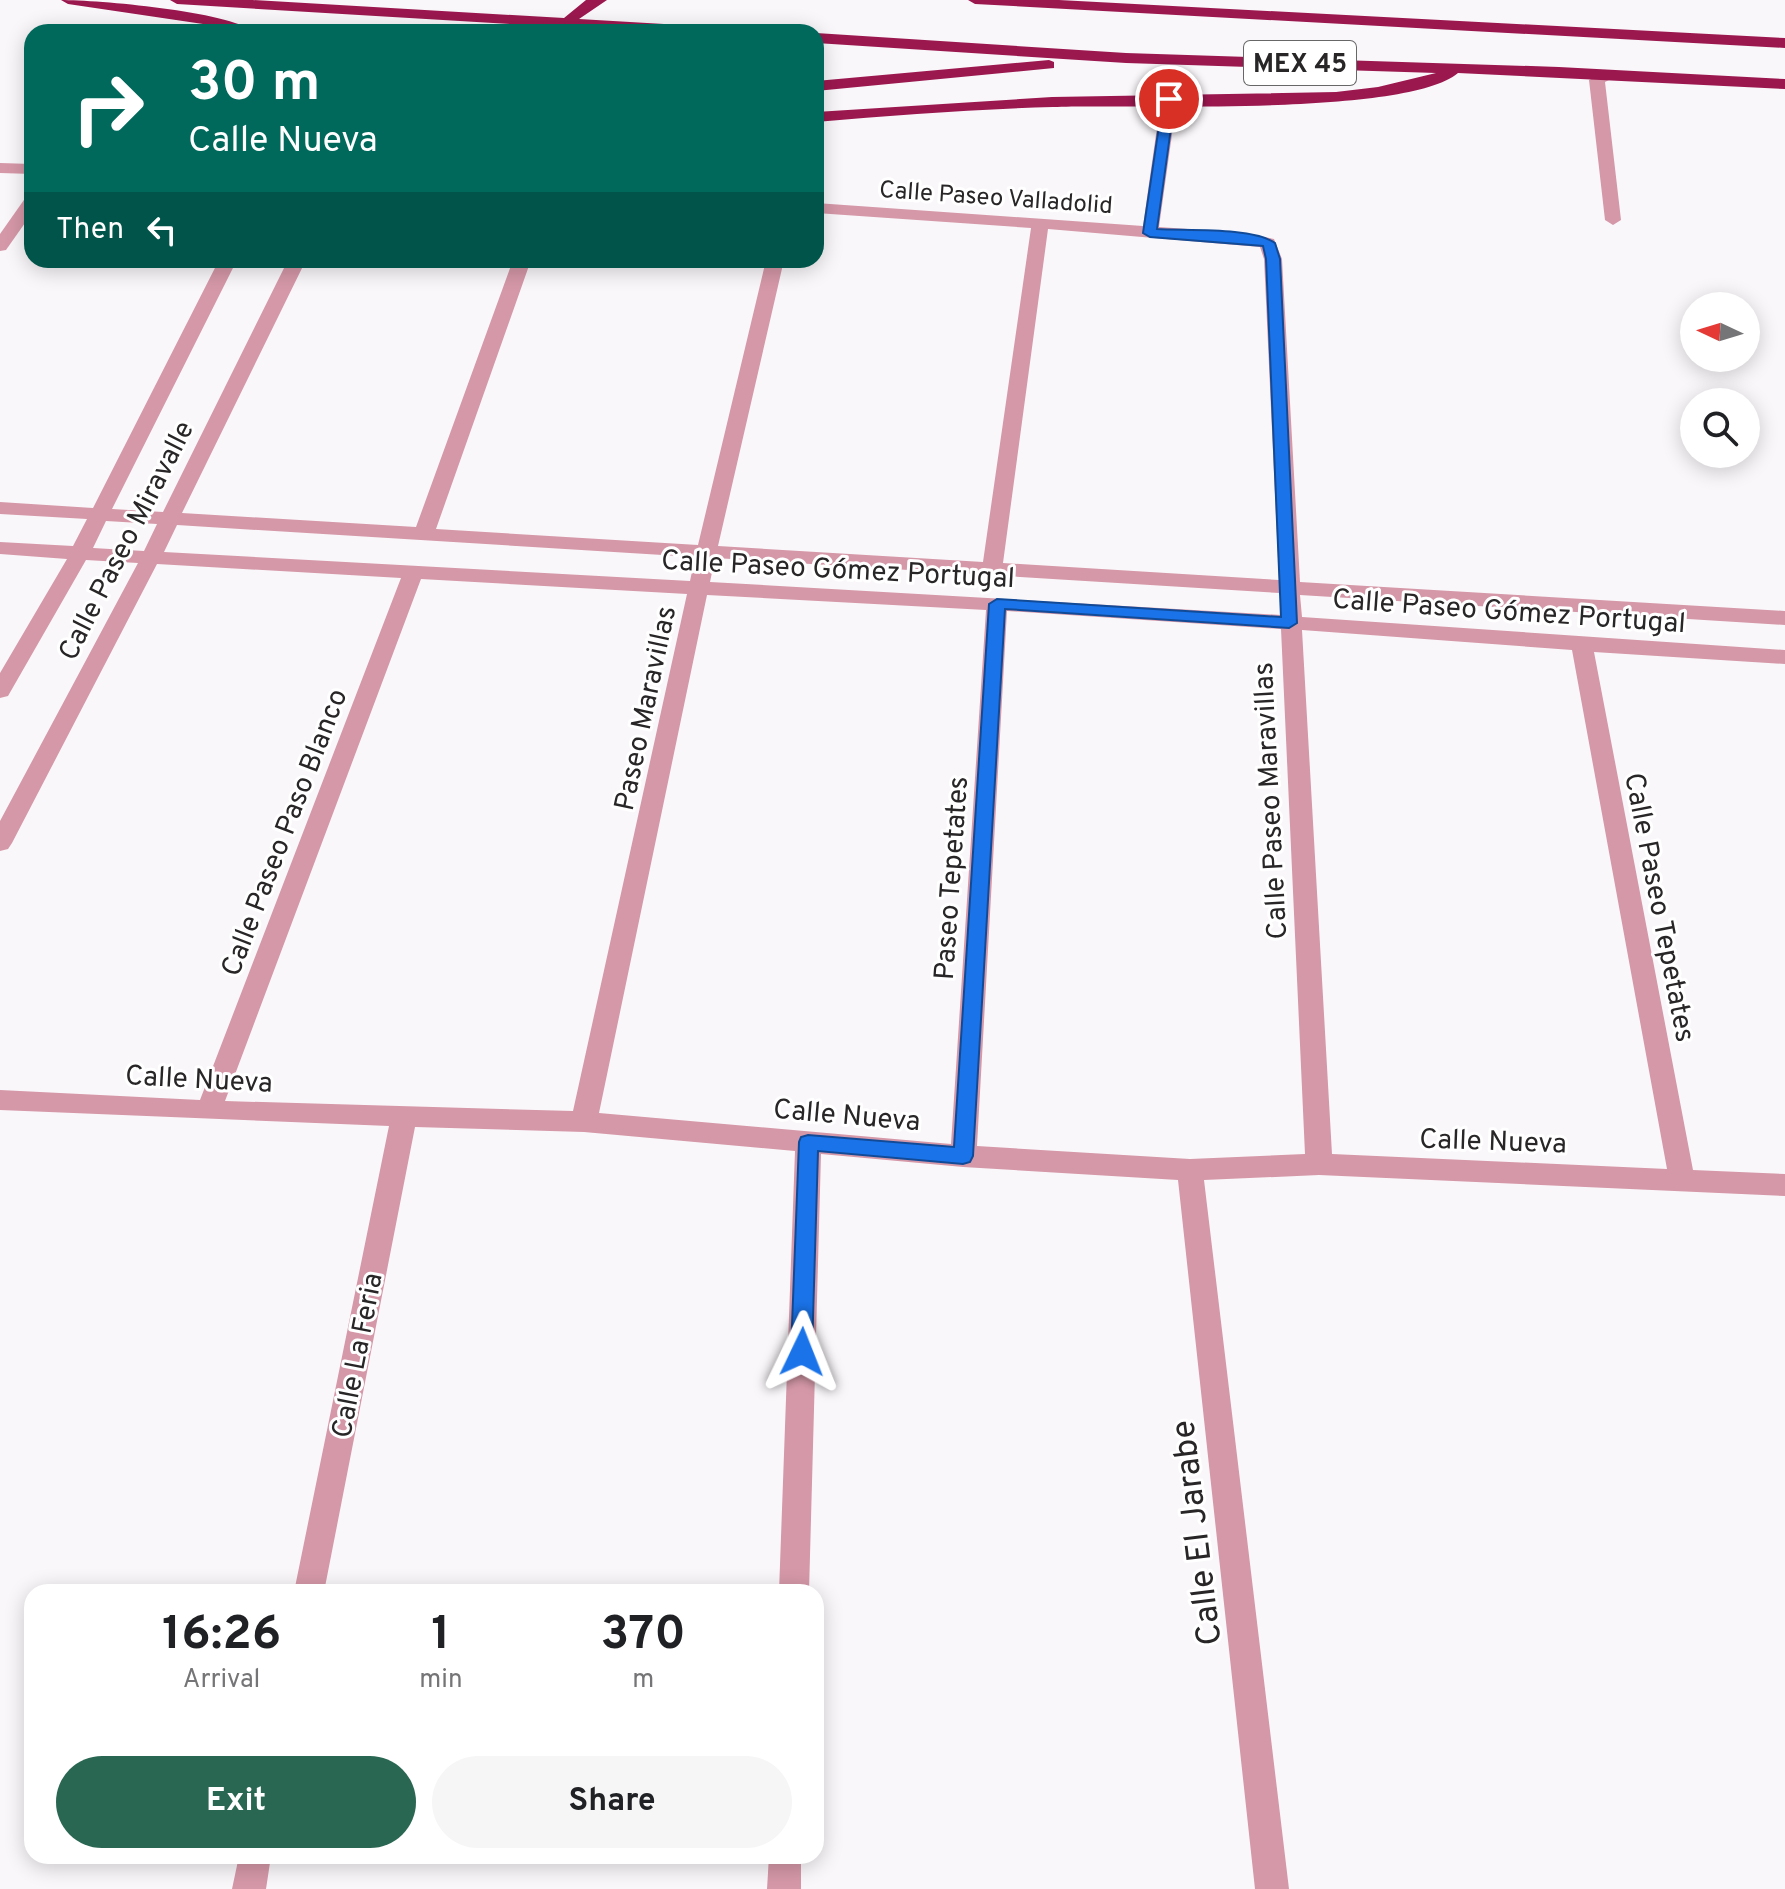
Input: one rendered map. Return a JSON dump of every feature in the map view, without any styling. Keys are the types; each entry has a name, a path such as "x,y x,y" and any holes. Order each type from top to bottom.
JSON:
{"highway":[{"path":"68,0 218,24"},
{"path":"177,0 522,24"},
{"path":"568,24 588,3 600,0"},
{"name":"MEX 45","path":"975,0 1785,43"},
{"name":"MEX 45","path":"824,39 1126,58 1461,68 1785,84"},
{"path":"824,85 1126,58"},
{"path":"824,116 991,103 1353,95 1432,81 1461,68"}],"street":[{"path":"1611,75 1597,80 1613,220"},
{"path":"1150,233 1169,99"},
{"path":"0,168 24,169"},
{"name":"Calle Paseo Valladolid","path":"824,209 1245,238 1268,243"},
{"path":"0,246 24,212"},
{"path":"992,568 1040,225"},
{"name":"Calle Paseo Maravillas","path":"1268,243 1273,259 1290,587 1289,623 1319,1164"},
{"name":"Calle Paseo Miravalle","path":"0,691 80,553 224,268"},
{"name":"Calle Paseo Miravalle","path":"0,843 150,559 293,268"},
{"path":"424,533 519,268"},
{"name":"Paseo Maravillas","path":"584,1122 698,589 773,268"},
{"name":"Calle Paseo Gómez Portugal","path":"0,508 1785,618"},
{"name":"Calle Paseo Gómez Portugal","path":"0,548 413,574 997,604 1785,657"},
{"name":"Calle Paseo Paso Blanco","path":"209,1111 413,574"},
{"name":"Paseo Tepetates","path":"963,1156 997,604"},
{"name":"Calle Paseo Tepetates","path":"1582,645 1682,1180"},
{"name":"Calle Nueva","path":"0,1100 209,1111 584,1122 963,1156 1190,1170 1319,1164 1785,1185"},
{"name":"Calle La Feria","path":"311,1584 404,1118"},
{"path":"794,1584 808,1142"},
{"name":"Calle El Jarabe","path":"1190,1170 1272,1889"},
{"path":"249,1889 254,1864"},
{"path":"784,1889 785,1864"}],"route":[{"path":"802,1352 808,1142 963,1156 997,604 1289,623 1290,587 1273,259 1268,243 1245,238 1150,233 1169,99"}]}
